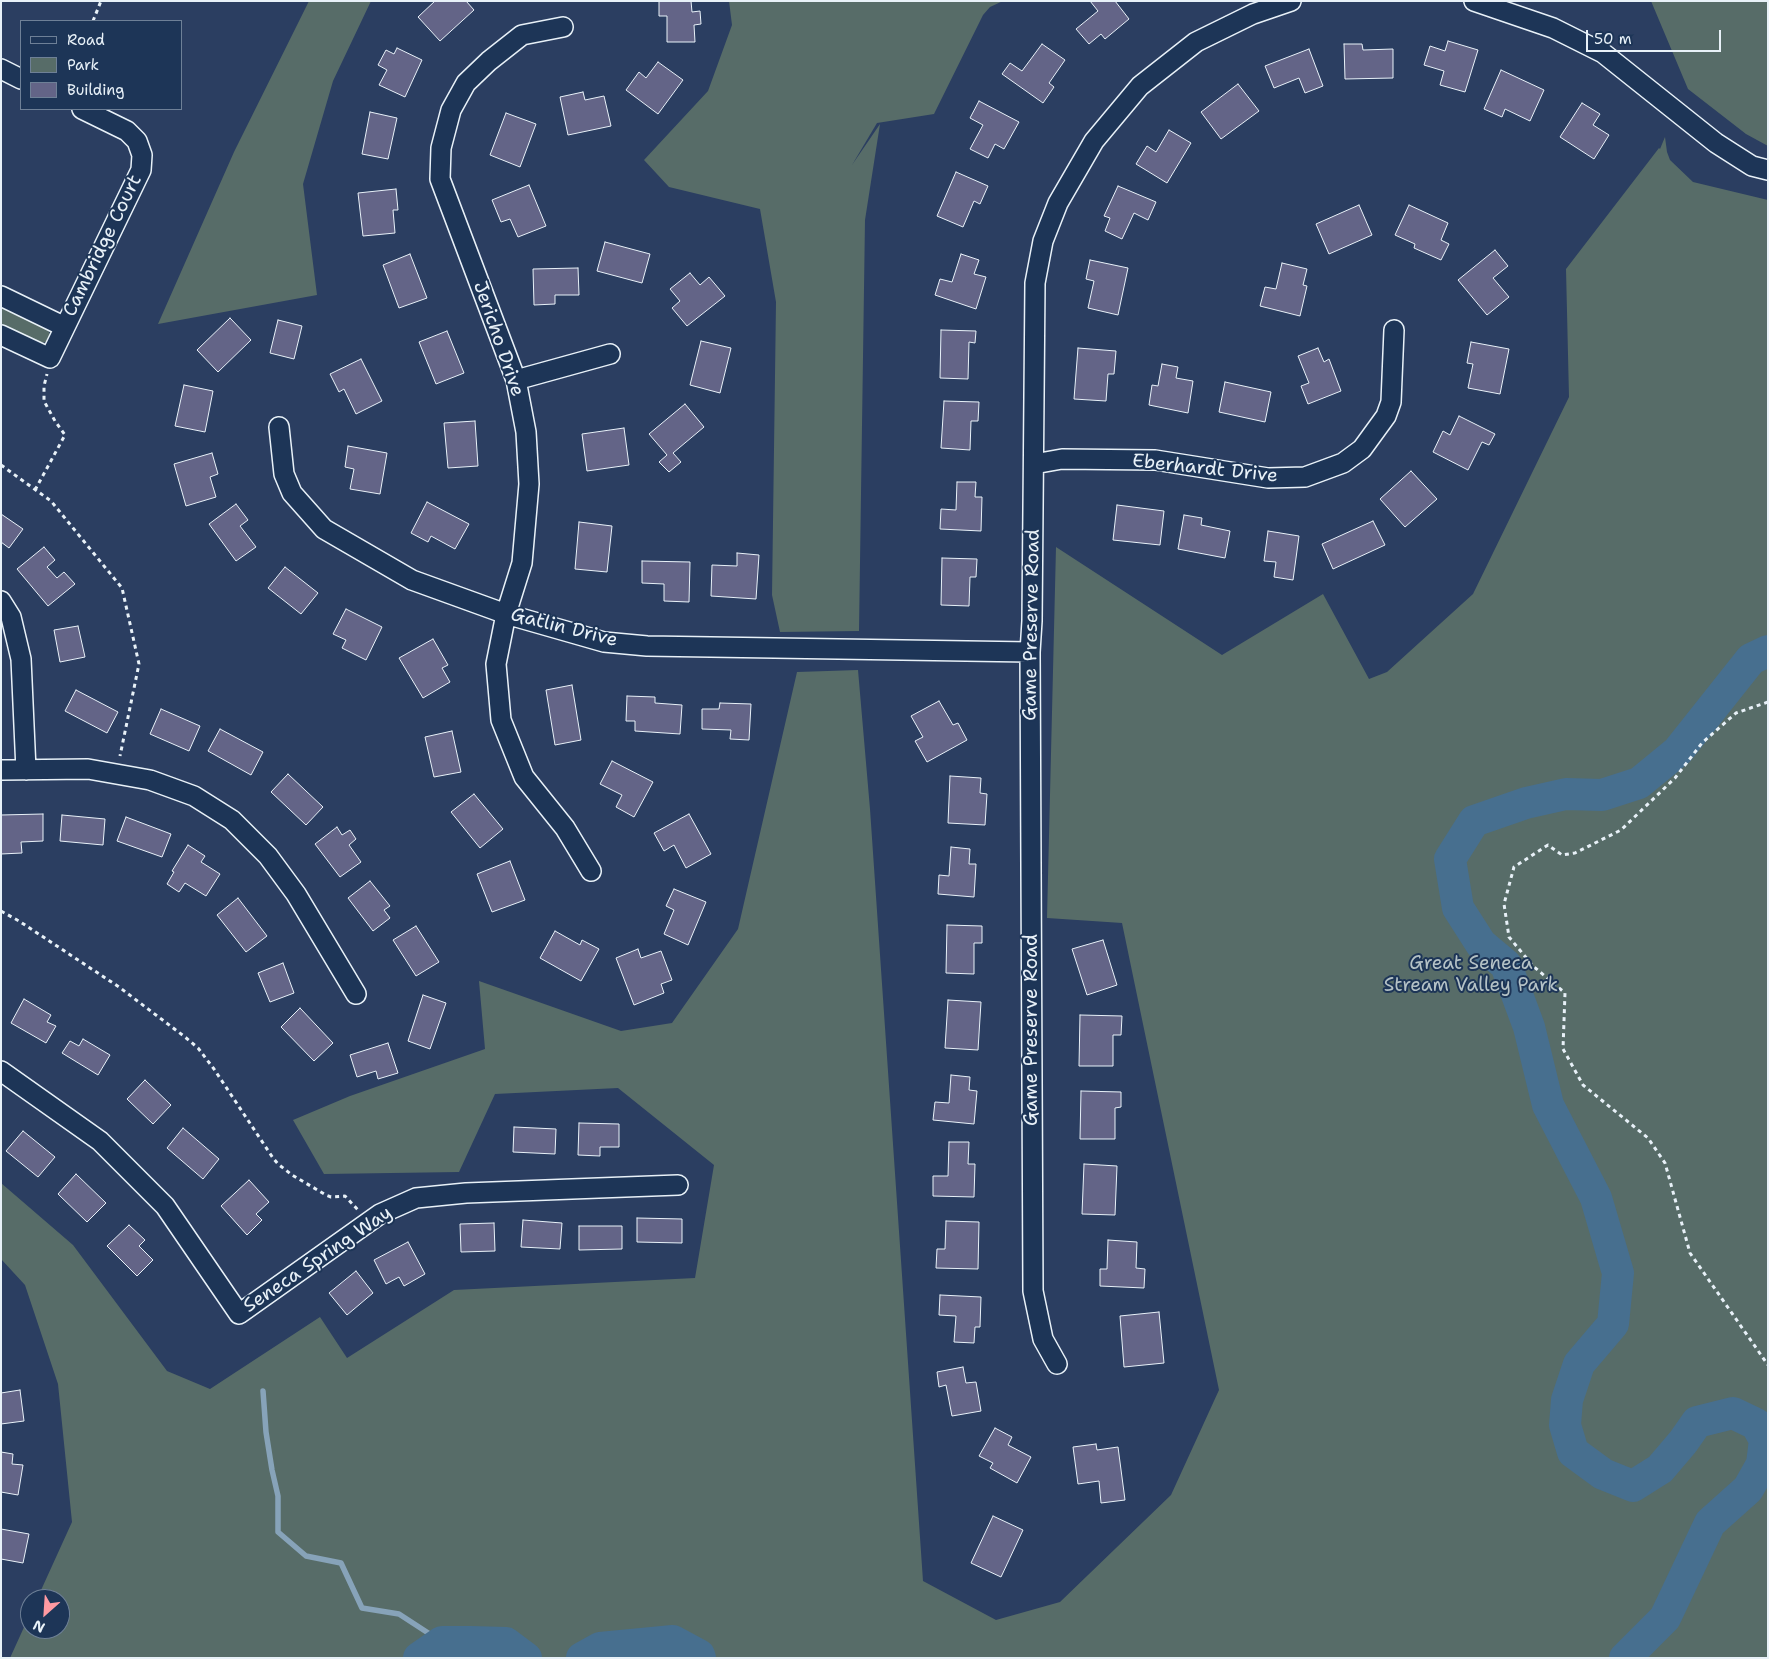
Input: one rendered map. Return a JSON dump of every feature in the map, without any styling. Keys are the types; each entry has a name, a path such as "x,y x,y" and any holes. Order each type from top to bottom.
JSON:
{"street":[{"name":"Game Preserve Road","path":"1056,1364 1043,1339 1032,1291 1030,652 1032,621 1035,283 1043,241 1058,203 1094,141 1140,86 1196,42 1251,8 1291,1"},
{"path":"1474,1 1554,28 1603,53 1716,143 1752,166 1768,170"},
{"name":"Jericho Drive","path":"563,27 522,35 489,61 466,83 451,110 440,148 440,179 516,380 526,432 528,484 522,563 506,614 496,664 501,720 524,777 565,828 591,871"},
{"path":"1,69 20,78"},
{"name":"Cambridge Court","path":"50,358 141,170 142,155 138,141 127,131 84,110"},
{"name":"Cambridge Court","path":"1,296 65,327"},
{"name":"Eberhardt Drive","path":"1034,464 1062,459 1154,460 1268,478 1305,477 1343,463 1362,449 1386,416 1391,402 1394,330"},
{"path":"1,334 50,358"},
{"path":"516,380 610,354"},
{"name":"Gatlin Drive","path":"279,427 284,474 292,493 324,529 412,580 506,614 604,642 647,646 1030,652"},
{"path":"1,601 11,617 21,659 26,770"},
{"path":"1,770 88,769 150,780 194,796 232,820 268,856 296,894 356,994"},
{"name":"Seneca Spring Way","path":"1,1071 100,1141 165,1206 239,1314 380,1214 416,1198 466,1193 678,1185"}],"path":[{"path":"93,20 101,1"},
{"path":"35,490 65,435 44,401 44,386 50,358"},
{"path":"1,465 51,501 122,588 139,664 117,774"},
{"path":"1768,702 1736,713 1702,743 1675,778 1621,830 1575,852 1562,855 1548,845 1514,867 1504,904 1509,936 1533,966 1565,993 1564,1049 1583,1085 1648,1138 1664,1163 1690,1254 1768,1365"},
{"path":"1,911 20,921 120,987 198,1048 278,1164 326,1195 332,1197 345,1196 368,1222"}],"green space":[{"path":"309,1 371,1 333,81 303,184 317,295 158,324 234,152"},
{"path":"729,1 1003,1 990,7 983,15 934,114 877,123 852,165 880,124 865,220 859,631 780,632 772,595 776,302 760,209 669,187 644,160 708,91 732,25"},
{"path":"1651,1 1768,1 1768,146 1746,134 1688,89"},
{"name":"Great Seneca Stream Valley Park","path":"1665,137 1670,160 1693,182 1768,200 1768,1658 10,1658 20,1636 20,1639 70,1639 70,1589 42,1589 72,1522 58,1384 25,1285 1,1259 1,1183 73,1245 167,1371 210,1389 320,1317 347,1358 454,1290 695,1278 714,1165 618,1088 495,1094 459,1172 324,1174 293,1120 350,1096 485,1049 479,981 621,1031 672,1023 738,929 797,672 858,670 870,809 923,1581 996,1620 1060,1602 1171,1495 1219,1390 1122,923 1047,918 1056,547 1222,655 1323,594 1369,679 1387,672 1473,594 1569,397 1566,269 1660,149"},
{"path":"1,307 48,330 51,336 47,342 39,343 1,324"}],"building":[{"path":"435,1 466,1 474,10 440,41 418,17"},
{"path":"659,1 691,1 692,12 700,11 701,24 694,25 695,42 667,42 667,16 659,16"},
{"path":"1090,1 1115,1 1129,19 1105,39 1101,34 1089,44 1076,29 1098,11"},
{"path":"1448,41 1478,50 1465,92 1440,85 1444,71 1424,65 1430,46 1445,51"},
{"path":"1042,44 1065,60 1049,83 1054,87 1043,103 1002,74 1010,63 1022,71"},
{"path":"1344,44 1362,44 1363,50 1393,49 1393,78 1345,79"},
{"path":"397,48 422,60 405,97 379,85 387,70 378,65 386,50 394,54"},
{"path":"1309,49 1323,86 1305,93 1299,78 1274,88 1265,66"},
{"path":"658,62 683,80 658,114 626,90 639,72 646,78"},
{"path":"1501,70 1544,90 1530,121 1505,109 1502,117 1484,109"},
{"path":"1238,84 1259,111 1221,139 1201,112"},
{"path":"583,92 585,100 604,96 611,126 568,135 560,97"},
{"path":"979,101 1019,122 1004,149 995,144 988,158 970,149 983,125 970,118"},
{"path":"1582,103 1600,114 1593,125 1609,135 1594,159 1560,137"},
{"path":"370,112 397,118 388,159 362,154"},
{"path":"506,113 536,124 520,167 490,155"},
{"path":"1169,130 1191,143 1167,183 1136,164 1147,146 1156,152"},
{"path":"956,172 988,186 980,204 974,201 963,227 937,216"},
{"path":"529,185 546,226 518,237 510,219 501,222 492,200"},
{"path":"1118,186 1156,202 1148,220 1134,213 1122,239 1105,231 1110,218 1104,216"},
{"path":"396,189 398,210 393,210 395,233 363,236 358,193"},
{"path":"1359,205 1372,235 1329,254 1316,224"},
{"path":"1409,205 1448,223 1441,240 1449,244 1441,260 1414,248 1415,244 1395,235"},
{"path":"605,242 650,254 642,283 597,271"},
{"path":"1495,250 1508,266 1493,278 1509,297 1487,315 1458,280"},
{"path":"410,254 427,298 399,308 383,265"},
{"path":"961,254 979,260 974,274 986,277 976,309 935,295 940,279 952,282"},
{"path":"1090,260 1128,268 1118,315 1088,308 1094,281 1086,279"},
{"path":"1282,263 1307,269 1303,285 1307,286 1300,316 1260,306 1265,287 1276,289"},
{"path":"578,268 579,295 555,295 555,304 534,305 533,269"},
{"path":"690,273 700,285 709,277 725,296 687,326 672,308 680,301 670,289"},
{"path":"230,318 251,340 218,372 197,350"},
{"path":"278,320 302,326 294,359 270,353"},
{"path":"941,330 976,331 975,343 969,342 968,379 940,378"},
{"path":"447,331 464,373 436,384 419,342"},
{"path":"701,341 731,348 720,393 690,385"},
{"path":"1471,342 1509,349 1500,394 1468,388 1473,364 1467,363"},
{"path":"1078,348 1116,351 1114,374 1108,374 1106,401 1074,399"},
{"path":"1318,348 1324,362 1329,359 1341,391 1308,404 1301,386 1309,383 1298,356"},
{"path":"361,359 382,401 356,414 344,389 339,392 330,374"},
{"path":"1162,364 1178,367 1176,378 1193,381 1188,413 1149,405 1152,385 1158,386"},
{"path":"1225,382 1271,392 1265,422 1219,412"},
{"path":"184,385 213,391 205,432 175,426"},
{"path":"944,401 979,402 978,421 971,421 970,450 941,448"},
{"path":"685,404 704,427 673,453 681,462 669,472 659,462 667,455 649,434"},
{"path":"1459,416 1495,434 1489,445 1482,442 1468,470 1433,452 1443,431 1450,435"},
{"path":"475,421 478,466 448,468 444,423"},
{"path":"624,428 629,465 587,471 582,434"},
{"path":"348,446 387,453 380,494 350,489 354,469 345,467"},
{"path":"212,453 218,474 210,477 216,497 186,506 174,464"},
{"path":"1411,471 1437,499 1405,527 1380,499"},
{"path":"957,482 976,482 975,497 982,497 981,531 940,529 941,509 956,510"},
{"path":"427,502 469,524 455,549 431,536 428,542 411,533"},
{"path":"236,504 248,520 240,526 256,547 236,561 209,524"},
{"path":"1117,505 1164,511 1160,545 1113,540"},
{"path":"1,514 23,529 9,548 1,542"},
{"path":"1184,515 1202,518 1201,525 1230,531 1225,558 1178,549"},
{"path":"1373,521 1385,545 1333,569 1322,544"},
{"path":"579,522 612,526 607,572 575,569"},
{"path":"1268,531 1299,536 1293,580 1274,577 1276,562 1264,561"},
{"path":"44,547 55,560 47,567 57,578 64,572 75,584 48,606 17,569"},
{"path":"737,553 759,555 756,599 711,596 712,565 737,566"},
{"path":"942,558 977,559 976,577 970,577 969,606 941,605"},
{"path":"642,561 690,562 689,602 664,601 664,584 642,583"},
{"path":"285,567 318,593 301,614 268,588"},
{"path":"346,609 382,627 366,660 342,648 346,640 333,634"},
{"path":"78,626 85,657 60,662 54,630"},
{"path":"433,639 448,665 442,668 450,682 423,698 399,658"},
{"path":"572,685 581,740 555,745 546,690"},
{"path":"76,690 118,712 107,733 65,711"},
{"path":"627,696 655,697 655,703 682,705 680,734 635,731 635,721 626,721"},
{"path":"939,701 953,725 958,723 967,740 927,762 915,741 923,737 911,716"},
{"path":"720,703 751,704 749,740 730,739 731,730 702,729 702,709 719,709"},
{"path":"161,709 200,726 189,751 150,734"},
{"path":"220,729 263,752 251,775 208,751"},
{"path":"452,731 461,772 434,777 425,737"},
{"path":"612,761 653,782 634,817 616,807 622,795 600,784"},
{"path":"288,774 323,807 306,825 271,792"},
{"path":"950,776 981,778 980,793 987,794 985,825 948,823"},
{"path":"474,794 503,829 480,848 451,812"},
{"path":"43,814 43,841 21,842 22,853 1,854 1,815"},
{"path":"689,814 711,854 686,868 674,845 664,851 654,833"},
{"path":"62,815 105,819 103,845 60,841"},
{"path":"126,817 171,834 162,857 117,841"},
{"path":"337,827 342,835 350,830 356,839 349,845 361,862 340,877 315,844"},
{"path":"188,845 205,856 201,862 220,874 206,896 185,883 179,892 167,884 174,872 172,871"},
{"path":"951,847 970,849 969,864 976,864 974,897 938,894 939,875 949,876"},
{"path":"510,861 525,900 492,912 477,874"},
{"path":"370,881 390,906 384,910 390,918 373,931 348,898"},
{"path":"674,889 706,902 688,945 664,934 674,910 666,906"},
{"path":"238,898 267,936 246,952 217,915"},
{"path":"947,925 982,926 982,943 974,943 974,974 946,973"},
{"path":"416,926 439,962 416,976 393,940"},
{"path":"555,931 580,945 582,940 599,949 581,981 540,958"},
{"path":"1103,940 1117,985 1087,995 1072,949"},
{"path":"638,949 641,958 661,951 672,980 661,984 664,993 634,1005 616,958"},
{"path":"283,963 294,993 270,1002 258,973"},
{"path":"423,995 446,1003 430,1049 408,1041"},
{"path":"24,999 51,1015 47,1022 56,1026 46,1043 11,1023"},
{"path":"948,1000 981,1002 978,1050 945,1048"},
{"path":"300,1008 333,1043 314,1061 281,1027"},
{"path":"1080,1015 1122,1016 1121,1035 1113,1035 1113,1066 1079,1066"},
{"path":"83,1039 110,1055 98,1075 62,1053 70,1041 79,1046"},
{"path":"388,1043 398,1073 378,1079 376,1071 357,1077 350,1055"},
{"path":"951,1075 970,1077 969,1090 977,1091 974,1124 933,1120 935,1102 949,1103"},
{"path":"145,1080 171,1105 153,1124 127,1099"},
{"path":"1081,1091 1121,1092 1121,1107 1115,1108 1115,1139 1080,1139"},
{"path":"579,1123 619,1124 619,1147 600,1147 600,1156 578,1155"},
{"path":"514,1127 556,1129 555,1154 513,1152"},
{"path":"183,1128 219,1159 203,1179 167,1148"},
{"path":"23,1131 55,1157 38,1177 6,1151"},
{"path":"949,1142 969,1142 968,1164 975,1164 974,1197 933,1196 933,1176 948,1176"},
{"path":"1084,1164 1117,1166 1115,1215 1082,1214"},
{"path":"76,1174 106,1203 87,1222 58,1194"},
{"path":"249,1180 269,1202 256,1214 262,1220 247,1235 221,1206"},
{"path":"637,1218 682,1219 682,1243 637,1242"},
{"path":"523,1220 562,1223 560,1249 521,1247"},
{"path":"946,1221 979,1222 978,1269 936,1268 937,1249 945,1249"},
{"path":"494,1223 495,1251 461,1252 460,1224"},
{"path":"129,1225 145,1240 139,1246 153,1260 137,1276 107,1246"},
{"path":"579,1226 622,1226 622,1249 579,1250"},
{"path":"1108,1240 1137,1242 1136,1268 1145,1269 1144,1288 1100,1286 1100,1269 1107,1269"},
{"path":"408,1242 425,1274 404,1286 399,1277 386,1284 374,1260"},
{"path":"356,1271 373,1293 347,1315 329,1293"},
{"path":"940,1295 981,1297 980,1327 975,1327 974,1343 954,1342 956,1316 939,1315"},
{"path":"1159,1312 1164,1363 1124,1367 1120,1316"},
{"path":"963,1367 966,1383 976,1382 981,1411 952,1416 946,1385 939,1387 937,1372"},
{"path":"20,1390 24,1421 1,1424 1,1393"},
{"path":"995,1428 1012,1437 1008,1445 1031,1457 1017,1483 990,1468 993,1463 979,1456"},
{"path":"1096,1444 1097,1450 1118,1447 1125,1500 1101,1503 1099,1481 1078,1484 1073,1447"},
{"path":"1,1452 13,1454 12,1464 23,1465 18,1495 1,1492"},
{"path":"993,1516 1023,1530 1001,1577 971,1563"},
{"path":"1,1529 29,1534 23,1563 1,1559"}],"waterway":[{"path":"1625,1658 1665,1618 1710,1523 1748,1489 1762,1464 1765,1440 1756,1424 1733,1413 1697,1422 1660,1469 1633,1486 1603,1474 1573,1452 1565,1425 1567,1400 1579,1364 1613,1324 1618,1273 1596,1198 1548,1105 1529,1027 1506,965 1481,944 1458,908 1450,859 1474,821 1526,803 1566,794 1602,795 1639,783 1678,751 1751,659 1768,651"},
{"path":"263,1391 266,1432 278,1496 278,1532 306,1556 341,1563 362,1608 399,1614 442,1642"},
{"path":"582,1658 600,1648 673,1641 699,1655 700,1658"},
{"path":"419,1658 442,1642 506,1643 526,1658"}]}
